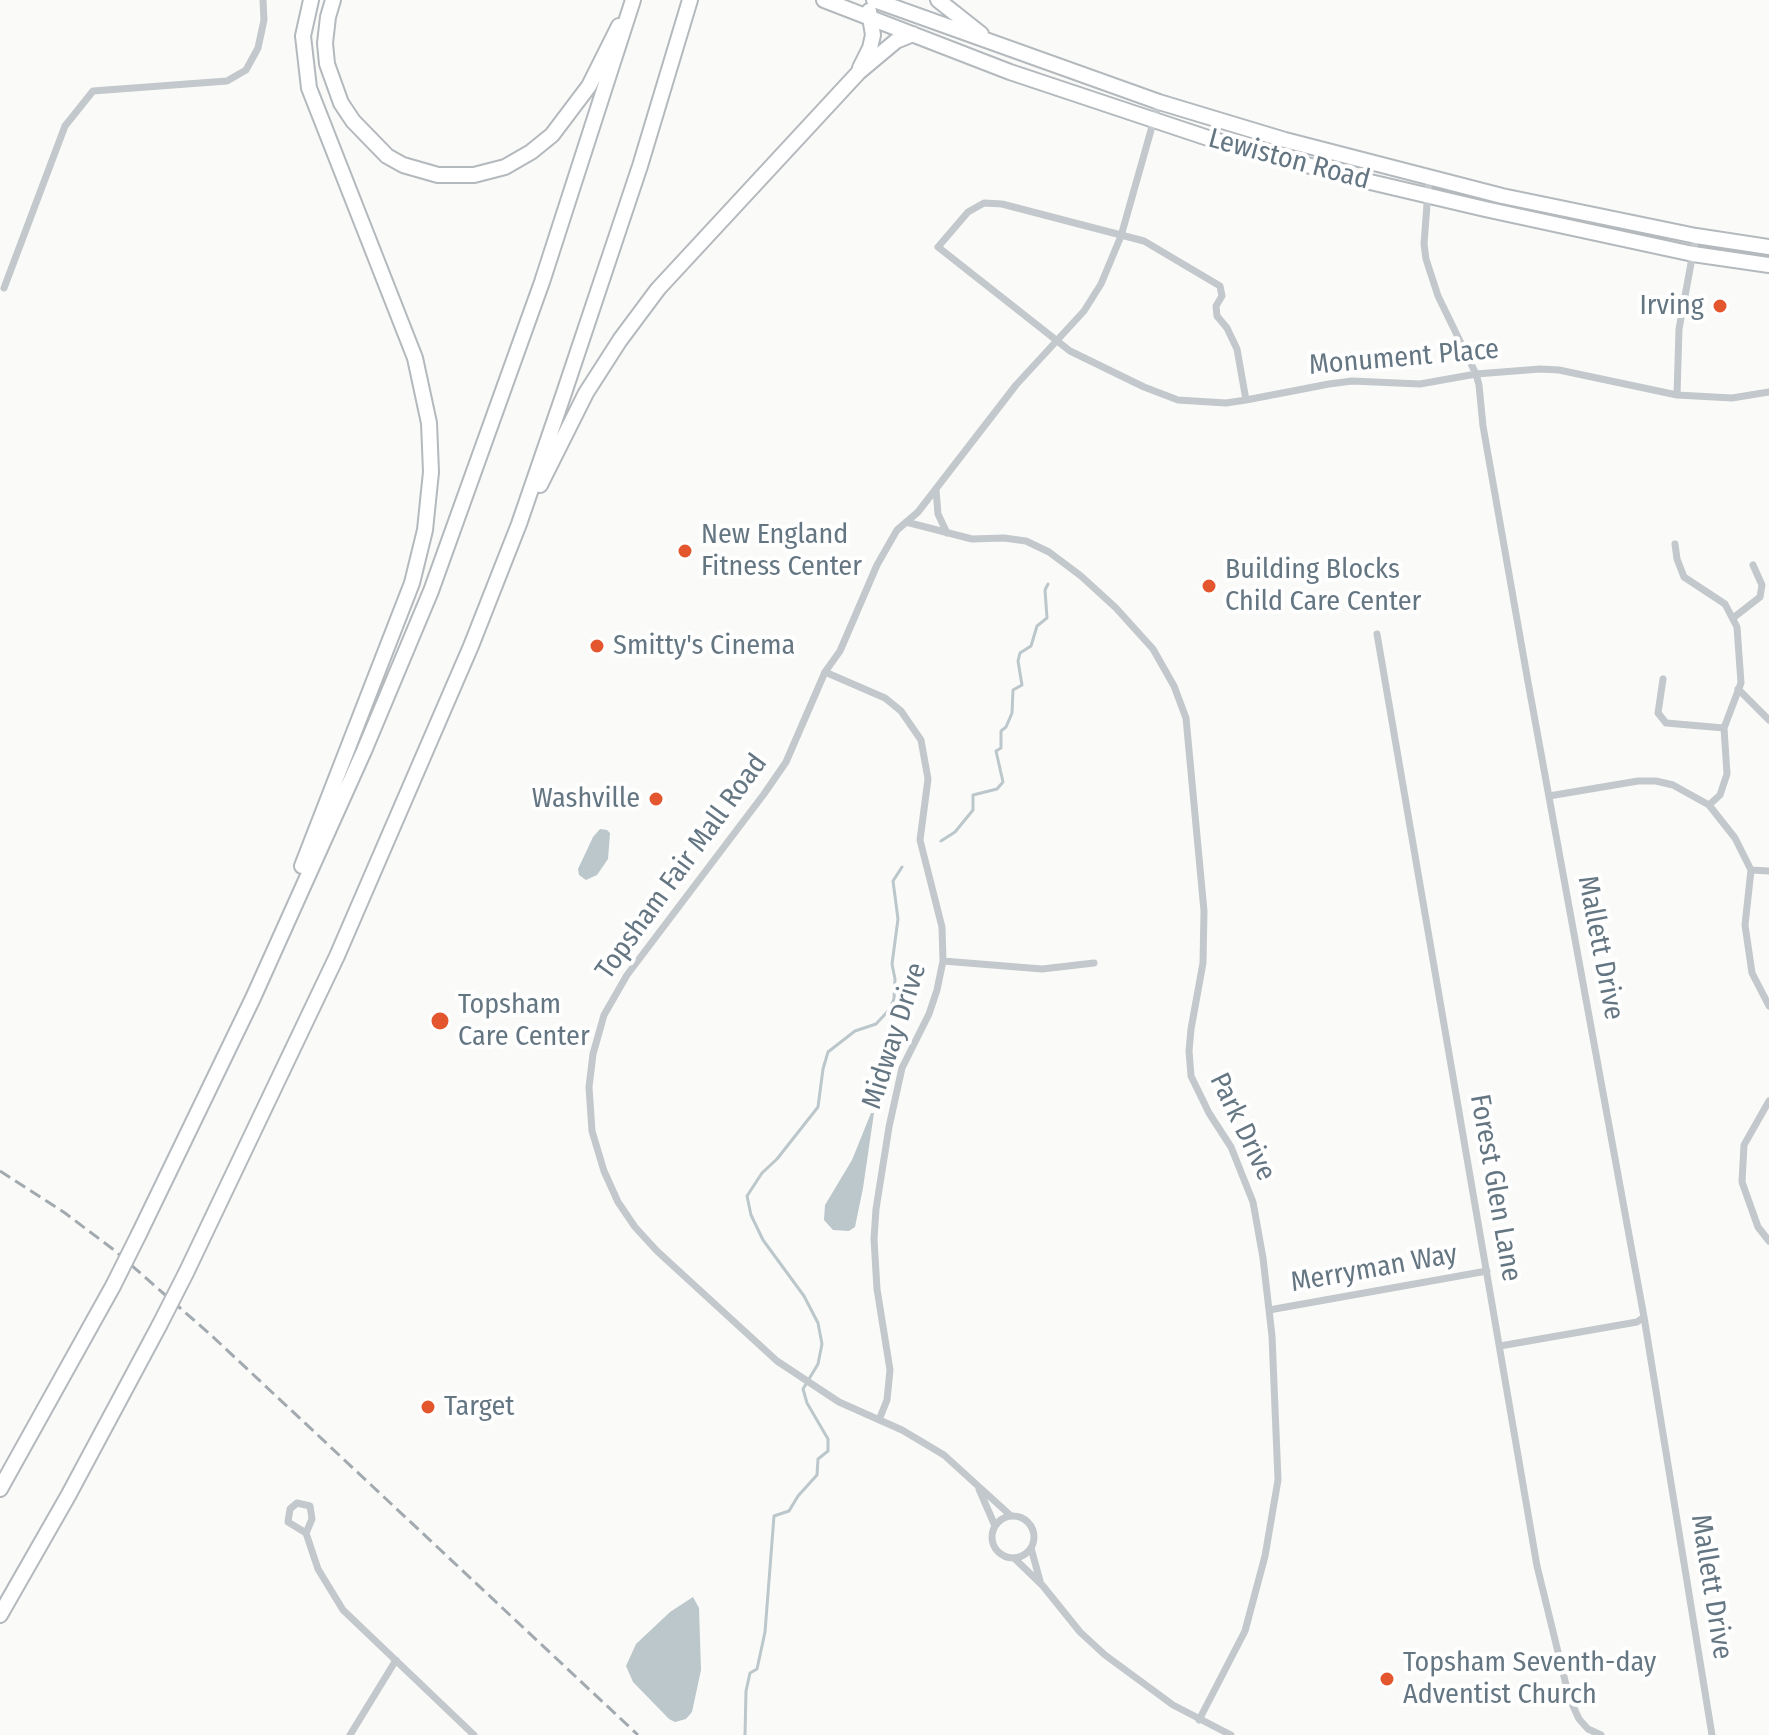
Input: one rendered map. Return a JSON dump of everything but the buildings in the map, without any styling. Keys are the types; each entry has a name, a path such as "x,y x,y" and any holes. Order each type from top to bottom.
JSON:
{"highway":[{"path":"297,900 294,886 418,563 428,514 431,472 429,423 415,358 309,88 303,36 311,0"},
{"path":"333,0 325,43 327,64 341,103 353,121 375,146 403,165 438,175 474,175 505,167 552,135 589,86 632,0"},
{"path":"0,1489 139,1234 253,998 364,751 431,591 542,282 632,0"},
{"path":"0,1615 68,1496 186,1273 282,1077 369,886 519,524 640,166 690,0"},
{"name":"Lewiston Road","path":"824,0 1010,72 1229,144 1428,196 1693,254 1769,265"},
{"path":"839,5 856,0"},
{"path":"859,72 872,43 866,0"},
{"name":"Lewiston Road","path":"874,0 1159,102 1285,140 1429,178 1696,236 1769,247"},
{"path":"938,0 994,45"},
{"path":"519,524 581,402 638,315 696,246 859,72 896,41 913,34"}],"street":[{"path":"4,288 65,126 93,91 227,81 246,70 258,48 264,20 263,0"},
{"name":"Topsham Fair Mall Road","path":"1010,1515 938,1450 839,1402 777,1361 695,1287 635,1227 618,1202 599,1158 592,1131 589,1087 593,1054 604,1015 627,975 786,762 825,672 840,651 877,565 897,530 936,489 1016,385 1090,302 1101,284 1121,236 1159,102"},
{"name":"Mallett Drive","path":"1429,178 1424,244 1438,296 1476,374 1644,1317 1712,1735"},
{"name":"Monument Place","path":"1121,236 1002,204 984,203 968,212 938,247 1070,351 1178,400 1203,403 1246,400 1329,384 1373,381 1420,384 1510,370 1559,370 1677,395 1732,398 1769,392"},
{"path":"1121,236 1154,246 1186,269 1220,286 1222,296 1216,306 1217,316 1237,349 1246,400"},
{"path":"1677,395 1679,329 1696,236"},
{"path":"936,489 938,514 947,533"},
{"name":"Park Drive","path":"906,522 972,539 1017,540 1049,552 1116,608 1153,649 1174,686 1186,718 1204,911 1203,963 1190,1040 1191,1076 1244,1174 1253,1202 1269,1310 1278,1480 1265,1556 1245,1631 1199,1720"},
{"path":"1675,544 1684,577 1725,604 1737,627 1741,683 1724,728 1727,774 1720,795 1709,805"},
{"path":"1733,618 1760,597 1762,585 1753,565"},
{"name":"Forest Glen Lane","path":"1377,634 1537,1566 1569,1697 1579,1719 1588,1729 1601,1735"},
{"name":"Midway Drive","path":"825,672 885,698 901,711 921,740 928,779 920,840 940,910 943,961 929,1014 902,1068 876,1209 877,1289 890,1370 887,1400 879,1420"},
{"path":"1663,679 1658,713 1666,723 1724,728"},
{"path":"1738,689 1769,720"},
{"path":"1549,796 1638,781 1656,781 1673,785 1709,805 1735,838 1751,870 1745,925 1752,973 1769,1006"},
{"path":"1751,870 1769,871"},
{"path":"943,961 1042,969 1094,963"},
{"path":"1769,1101 1744,1145 1742,1182 1758,1227 1769,1241"},
{"name":"Merryman Way","path":"1269,1310 1487,1271"},
{"path":"1500,1346 1637,1322 1644,1317"},
{"name":"Topsham Fair Mall Road","path":"977,1483 995,1526"},
{"path":"1014,1558 1024,1555 1035,1538 1030,1523 1010,1515 995,1526 992,1537 1001,1554 1014,1558 1043,1586 1080,1632 1105,1655 1173,1705 1231,1735"},
{"path":"306,1533 318,1569 343,1610 474,1735"},
{"path":"1031,1548 1043,1586"},
{"path":"350,1735 396,1660"}],"shaded area":[{"path":"600,829 610,833 608,859 597,875 586,880 579,875 578,869"},
{"path":"871,1113 874,1113 855,1227 849,1231 833,1230 824,1220 825,1205 852,1160"},
{"path":"693,1597 699,1608 701,1670 692,1712 686,1719 675,1722 633,1682 626,1666 636,1644 670,1612"}],"waterway":[{"path":"941,841 955,832 973,810 973,795 997,789 1003,782 996,751 1001,748 1001,731 1012,713 1013,690 1022,685 1018,661 1020,653 1031,646 1037,626 1047,618 1045,590 1048,584"},
{"path":"745,1735 746,1691 750,1673 757,1669 765,1632 774,1516 789,1511 817,1475 818,1459 828,1451 828,1439 807,1403 803,1389 818,1364 822,1344 818,1323 804,1296 763,1240 751,1215 747,1196 762,1173 818,1107 828,1052 855,1031 876,1024 889,1010 894,999 892,964 898,919 893,881 902,867"}],"railway":[{"path":"0,1171 65,1213 114,1250 212,1336 638,1735"}],"place":[{"name":"Irving","path":"1720,306"},
{"name":"New England Fitness Center","path":"685,551"},
{"name":"Building Blocks Child Care Center","path":"1209,586"},
{"name":"Smitty's Cinema","path":"597,646"},
{"name":"Washville","path":"656,799"},
{"name":"Topsham Care Center","path":"440,1021"},
{"name":"Target","path":"428,1407"},
{"name":"Topsham Seventh-day Adventist Church","path":"1387,1679"}]}
